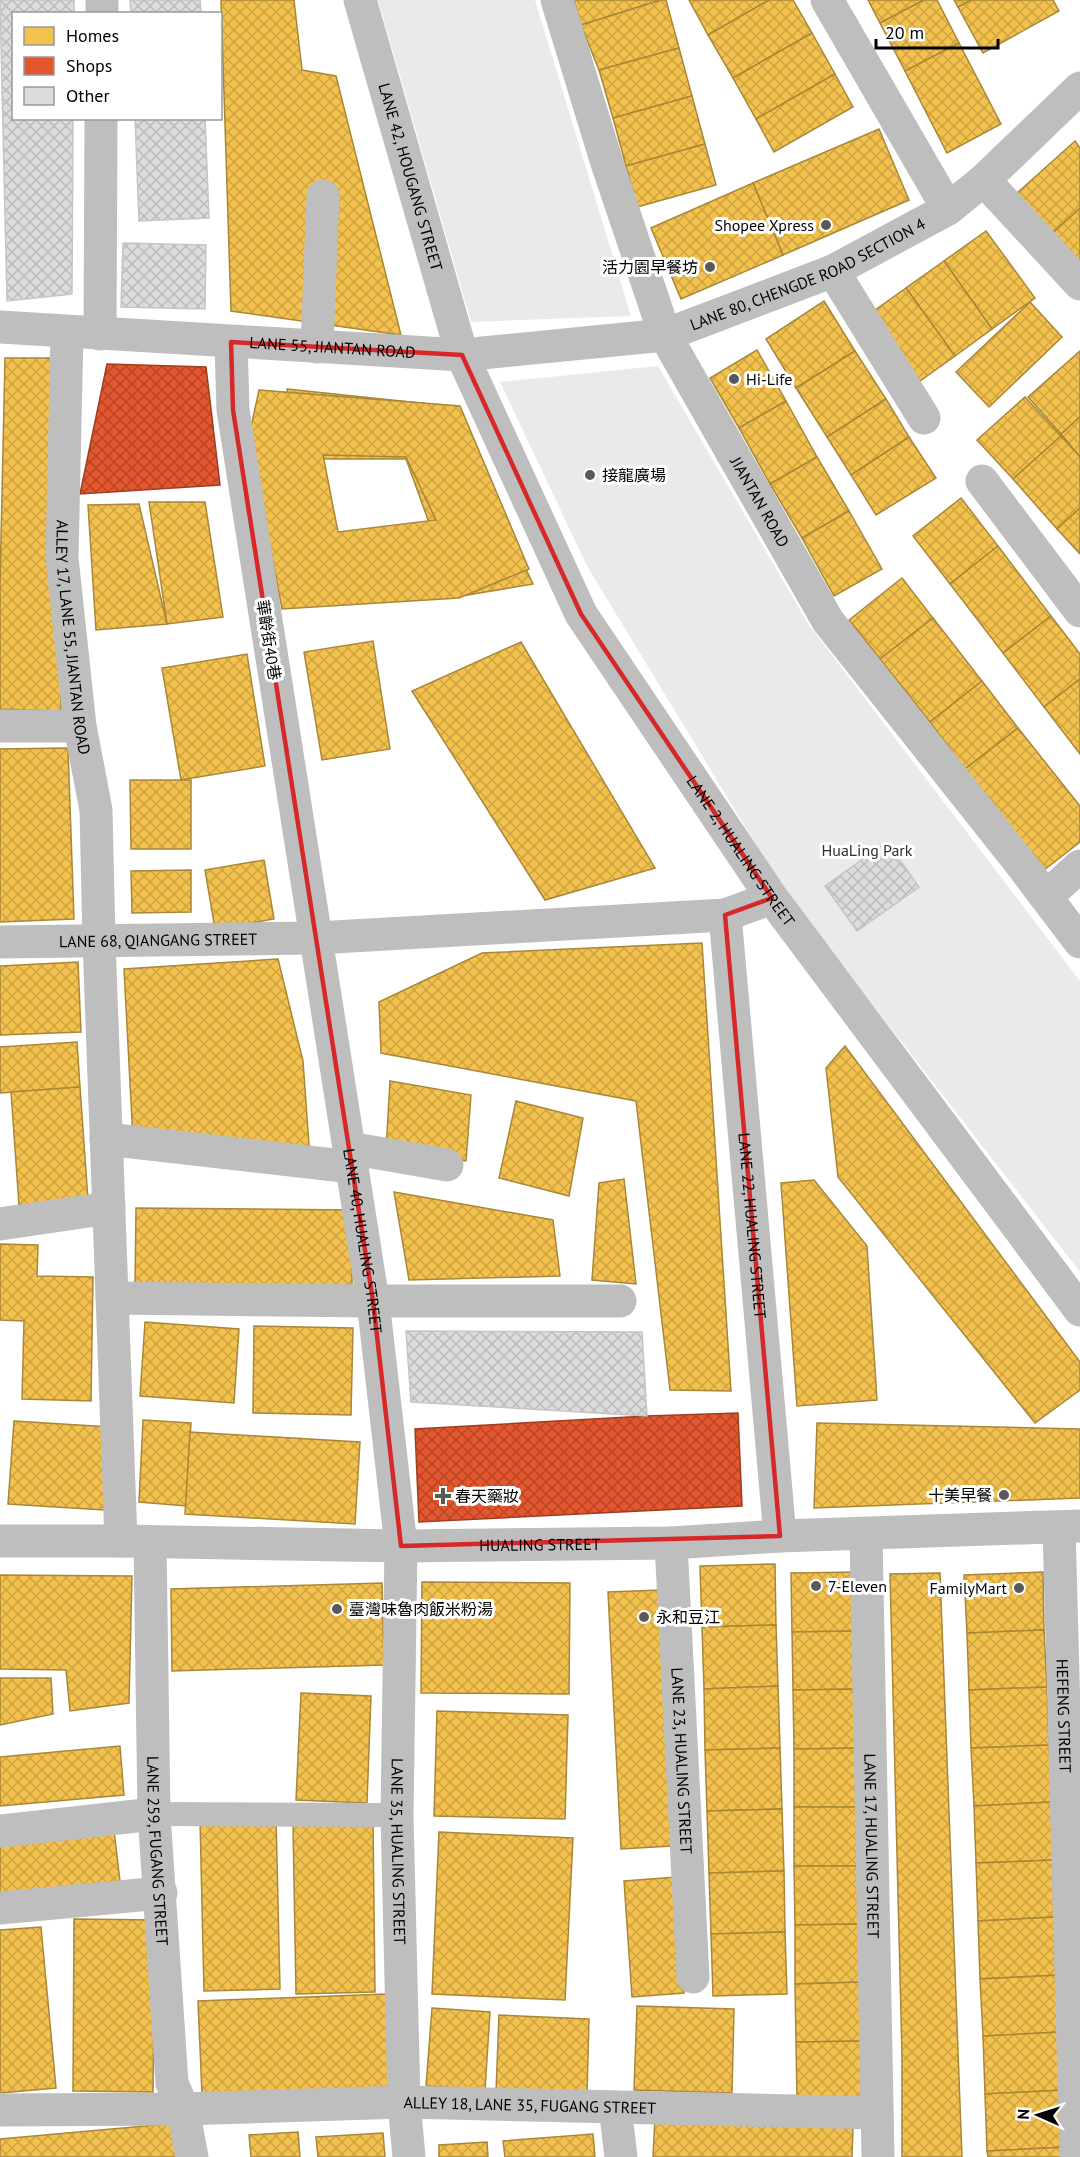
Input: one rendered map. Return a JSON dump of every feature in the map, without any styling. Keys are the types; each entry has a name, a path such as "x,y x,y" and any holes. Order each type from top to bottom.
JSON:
{"street":[{"name":"LANE 42, HOUGANG STREET","path":"360,0 462,355"},
{"name":"JIANTAN ROAD","path":"557,0 611,174 665,335 828,621 1080,942"},
{"path":"827,0 948,209"},
{"name":"LANE 80, CHENGDE ROAD SECTION 4","path":"665,335 833,271 948,209 984,180 1080,88"},
{"path":"100,334 101,120"},
{"path":"984,180 1080,284"},
{"path":"317,347 323,196"},
{"path":"833,271 924,418"},
{"name":"LANE 55, JIANTAN ROAD","path":"0,327 462,355 665,335"},
{"name":"ALLEY 17, LANE 55, JIANTAN ROAD","path":"67,332 62,558 80,726 96,810 109,1208"},
{"name":"華齡街40巷","path":"231,342 233,410 316,938"},
{"name":"LANE 2, HUALING STREET","path":"462,355 581,614 772,897 1080,1310"},
{"path":"982,482 1080,610"},
{"path":"0,726 80,726"},
{"path":"1046,897 1080,866"},
{"name":"LANE 68, QIANGANG STREET","path":"0,942 316,938 725,915 772,897"},
{"name":"LANE 22, HUALING STREET","path":"725,915 780,1536"},
{"name":"LANE 40, HUALING STREET","path":"316,938 373,1301 400,1546"},
{"path":"106,1139 447,1165"},
{"path":"0,1224 109,1208"},
{"name":"LANE 259, FUGANG STREET","path":"109,1208 112,1298 135,1541 161,1893 172,2083 183,2109 192,2157"},
{"path":"112,1298 620,1301"},
{"name":"HUALING STREET","path":"0,1541 400,1546 671,1543 780,1536 1069,1527"},
{"name":"HEFENG STREET","path":"1069,1527 1077,2138"},
{"name":"LANE 17, HUALING STREET","path":"866,1534 878,2157"},
{"name":"LANE 23, HUALING STREET","path":"671,1543 693,1977"},
{"name":"LANE 35, HUALING STREET","path":"400,1546 397,1815 404,2102 409,2157"},
{"path":"0,1831 154,1814"},
{"path":"0,1908 161,1893"},
{"name":"ALLEY 18, LANE 35, FUGANG STREET","path":"0,2110 183,2109 404,2102 877,2113"},
{"path":"615,2107 621,2157"}],"lane":[{"path":"154,1814 397,1815"}],"highlighted area":[{"path":"231,342 462,355 581,614 772,898 725,915 780,1536 401,1546 373,1301 233,410"}],"green space":[{"path":"378,0 535,0 631,316 471,322"},
{"name":"HuaLing Park","path":"658,366 809,625 1080,981 1080,1272 783,889 587,566 500,382"}],"building: Homes":[{"path":"221,0 294,0 302,70 336,76 401,335 231,311"},
{"path":"574,0 661,0 581,25"},
{"path":"666,0 679,48 599,70 581,25"},
{"path":"689,0 769,0 708,35"},
{"path":"769,0 793,0 812,33 733,78 708,35"},
{"path":"868,0 924,0 880,23"},
{"path":"924,0 937,0 959,43 905,71 880,23"},
{"path":"954,0 971,0 958,7"},
{"path":"971,0 1053,0 1059,11 983,53 958,7"},
{"path":"812,33 835,74 756,119 733,78"},
{"path":"959,43 1001,124 947,153 905,71"},
{"path":"679,48 692,96 613,118 599,70"},
{"path":"835,74 853,107 774,152 756,119"},
{"path":"692,96 705,144 626,166 613,118"},
{"path":"879,129 909,200 783,255 753,183"},
{"path":"1075,141 1080,148 1080,208 1043,242 1007,202"},
{"path":"705,144 716,185 637,207 626,166"},
{"path":"753,183 783,255 681,299 651,228"},
{"path":"1080,208 1080,272 1043,242"},
{"path":"986,231 1035,298 992,329 944,261"},
{"path":"944,261 992,329 955,356 906,288"},
{"path":"906,288 955,356 913,386 864,318"},
{"path":"824,301 855,351 796,388 766,339"},
{"path":"1030,302 1062,337 989,407 956,372"},
{"path":"757,350 786,401 739,428 710,378"},
{"path":"855,351 886,399 827,437 796,388"},
{"path":"1080,351 1080,417 1061,434 1028,397"},
{"path":"5,358 61,358 61,711 0,709"},
{"path":"287,389 448,406 533,584 456,597 406,459 298,459"},
{"path":"259,390 460,406 529,569 459,598 282,609 249,436","holes":["323,455 406,457 436,520 338,532"]},
{"path":"1025,397 1061,436 1013,479 977,440"},
{"path":"886,399 909,437 851,475 827,437"},
{"path":"786,401 817,457 770,484 739,428"},
{"path":"1080,417 1080,457 1061,434"},
{"path":"1061,436 1080,457 1080,508 1057,529 1013,479"},
{"path":"909,437 936,478 876,515 851,475"},
{"path":"817,457 849,511 802,538 770,484"},
{"path":"961,498 998,546 950,584 913,536"},
{"path":"149,502 205,502 223,617 167,624"},
{"path":"139,504 167,624 96,630 88,505"},
{"path":"1080,508 1080,554 1057,529"},
{"path":"849,511 882,569 834,596 802,538"},
{"path":"998,546 1051,616 1003,653 950,584"},
{"path":"902,578 933,618 880,659 849,620"},
{"path":"1051,616 1080,654 1080,679 1044,707 1003,653"},
{"path":"933,618 982,681 930,722 880,659"},
{"path":"373,641 390,749 322,760 304,652"},
{"path":"521,642 655,868 545,900 412,691"},
{"path":"247,654 265,766 181,780 162,668"},
{"path":"1080,679 1080,754 1044,707"},
{"path":"982,681 1018,728 965,769 930,722"},
{"path":"1018,728 1080,806 1080,842 1044,870 965,769"},
{"path":"68,748 74,919 0,922 0,749"},
{"path":"130,780 191,780 191,849 131,849"},
{"path":"264,860 274,919 215,929 205,870"},
{"path":"191,870 191,912 132,913 131,871"},
{"path":"702,943 731,1391 670,1390 636,1101 381,1053 379,1002 482,953"},
{"path":"278,959 303,1061 310,1159 133,1140 124,969"},
{"path":"78,962 81,1032 0,1035 0,966"},
{"path":"77,1042 80,1087 0,1093 0,1047"},
{"path":"845,1046 1080,1362 1080,1390 1035,1423 838,1177 826,1068"},
{"path":"390,1081 471,1095 466,1161 386,1150"},
{"path":"80,1087 88,1200 19,1205 11,1092"},
{"path":"516,1101 583,1118 569,1196 499,1178"},
{"path":"624,1179 636,1284 592,1280 599,1183"},
{"path":"814,1180 867,1246 877,1400 797,1406 781,1183"},
{"path":"394,1192 553,1220 560,1276 409,1280"},
{"path":"136,1208 352,1210 352,1287 135,1285"},
{"path":"0,1244 38,1245 37,1276 93,1277 91,1401 22,1399 24,1321 0,1320"},
{"path":"145,1322 239,1329 234,1403 140,1396"},
{"path":"254,1326 353,1328 351,1415 253,1413"},
{"path":"143,1420 191,1423 186,1506 139,1502"},
{"path":"14,1421 110,1427 104,1510 8,1504"},
{"path":"817,1423 1080,1429 1080,1498 814,1508"},
{"path":"190,1432 360,1442 355,1524 185,1514"},
{"path":"775,1564 776,1625 702,1627 700,1566"},
{"path":"860,1572 861,1631 792,1632 791,1573"},
{"path":"1043,1572 1044,1630 967,1633 964,1575"},
{"path":"940,1573 962,2157 902,2157 902,2055 890,1574"},
{"path":"0,1575 132,1576 129,1703 70,1711 66,1670 0,1669"},
{"path":"422,1582 570,1583 569,1694 421,1693"},
{"path":"382,1583 384,1665 172,1671 171,1589"},
{"path":"660,1590 672,1846 621,1849 608,1592"},
{"path":"776,1625 778,1686 704,1689 702,1627"},
{"path":"1044,1630 1047,1687 969,1690 967,1633"},
{"path":"861,1631 861,1689 793,1690 792,1632"},
{"path":"0,1678 51,1678 53,1714 0,1725"},
{"path":"778,1686 780,1748 705,1750 704,1689"},
{"path":"1047,1687 1049,1745 971,1748 969,1690"},
{"path":"861,1689 862,1748 794,1749 793,1690"},
{"path":"301,1693 371,1696 367,1803 296,1800"},
{"path":"437,1711 568,1715 565,1819 434,1816"},
{"path":"1049,1745 1052,1802 974,1806 971,1748"},
{"path":"120,1746 124,1795 0,1806 0,1757"},
{"path":"780,1748 782,1809 707,1811 705,1750"},
{"path":"862,1748 863,1807 794,1807 794,1749"},
{"path":"1052,1802 1054,1860 976,1863 974,1806"},
{"path":"794,1807 863,1807 863,1866 794,1866"},
{"path":"782,1809 784,1871 709,1873 707,1811"},
{"path":"276,1817 280,1989 204,1991 200,1819"},
{"path":"113,1822 120,1881 0,1894 0,1835"},
{"path":"373,1823 375,1992 296,1994 293,1824"},
{"path":"439,1832 573,1838 565,2000 432,1994"},
{"path":"1054,1860 1056,1917 978,1921 976,1863"},
{"path":"794,1866 863,1866 864,1924 795,1925"},
{"path":"784,1871 785,1932 711,1934 709,1873"},
{"path":"676,1877 684,1993 632,1997 624,1881"},
{"path":"1056,1917 1059,1975 980,1979 978,1921"},
{"path":"74,1919 155,1920 153,2092 73,2091"},
{"path":"864,1924 864,1982 795,1984 795,1925"},
{"path":"41,1927 56,2088 0,2093 0,1930"},
{"path":"785,1932 787,1994 713,1996 711,1934"},
{"path":"1059,1975 1061,2032 983,2036 980,1979"},
{"path":"864,1982 865,2041 796,2042 795,1984"},
{"path":"386,1994 389,2087 202,2094 198,2001"},
{"path":"637,2006 734,2009 732,2093 634,2090"},
{"path":"432,2008 490,2012 485,2090 426,2086"},
{"path":"499,2015 589,2019 587,2095 496,2092"},
{"path":"1061,2032 1063,2090 985,2094 983,2036"},
{"path":"865,2041 865,2100 797,2101 796,2042"},
{"path":"1063,2090 1066,2147 987,2151 985,2094"},
{"path":"655,2117 853,2128 852,2157 653,2157"},
{"path":"178,2123 181,2157 0,2157 0,2139"},
{"path":"298,2132 300,2157 251,2157 249,2135"},
{"path":"383,2133 385,2157 318,2157 316,2137"},
{"path":"593,2134 595,2157 505,2157 503,2141"},
{"path":"487,2142 488,2157 439,2157 439,2145"},
{"path":"1066,2147 1066,2157 988,2157 987,2151"}],"building: Shops":[{"path":"107,364 206,367 220,485 80,494"},
{"path":"738,1413 742,1506 419,1522 415,1429"}],"building: Other":[{"path":"0,0 74,0 74,12 12,12 12,120 73,120 72,294 7,301"},
{"path":"130,0 200,0 201,12 131,12"},
{"path":"135,120 205,120 209,218 139,221"},
{"path":"123,243 206,245 205,309 121,307"},
{"path":"887,842 919,887 857,931 825,886"},
{"path":"406,1331 642,1332 647,1416 411,1402"}],"place":[{"name":"Shopee Xpress","path":"826,225"},
{"name":"活力園早餐坊","path":"710,267"},
{"name":"Hi-Life","path":"734,379"},
{"name":"接龍廣場","path":"590,475"},
{"name":"十美早餐","path":"1004,1495"},
{"name":"春天藥妝","path":"443,1496"},
{"name":"7-Eleven","path":"816,1586"},
{"name":"FamilyMart","path":"1019,1588"},
{"name":"臺灣味魯肉飯米粉湯","path":"337,1609"},
{"name":"永和豆江","path":"644,1617"}]}
